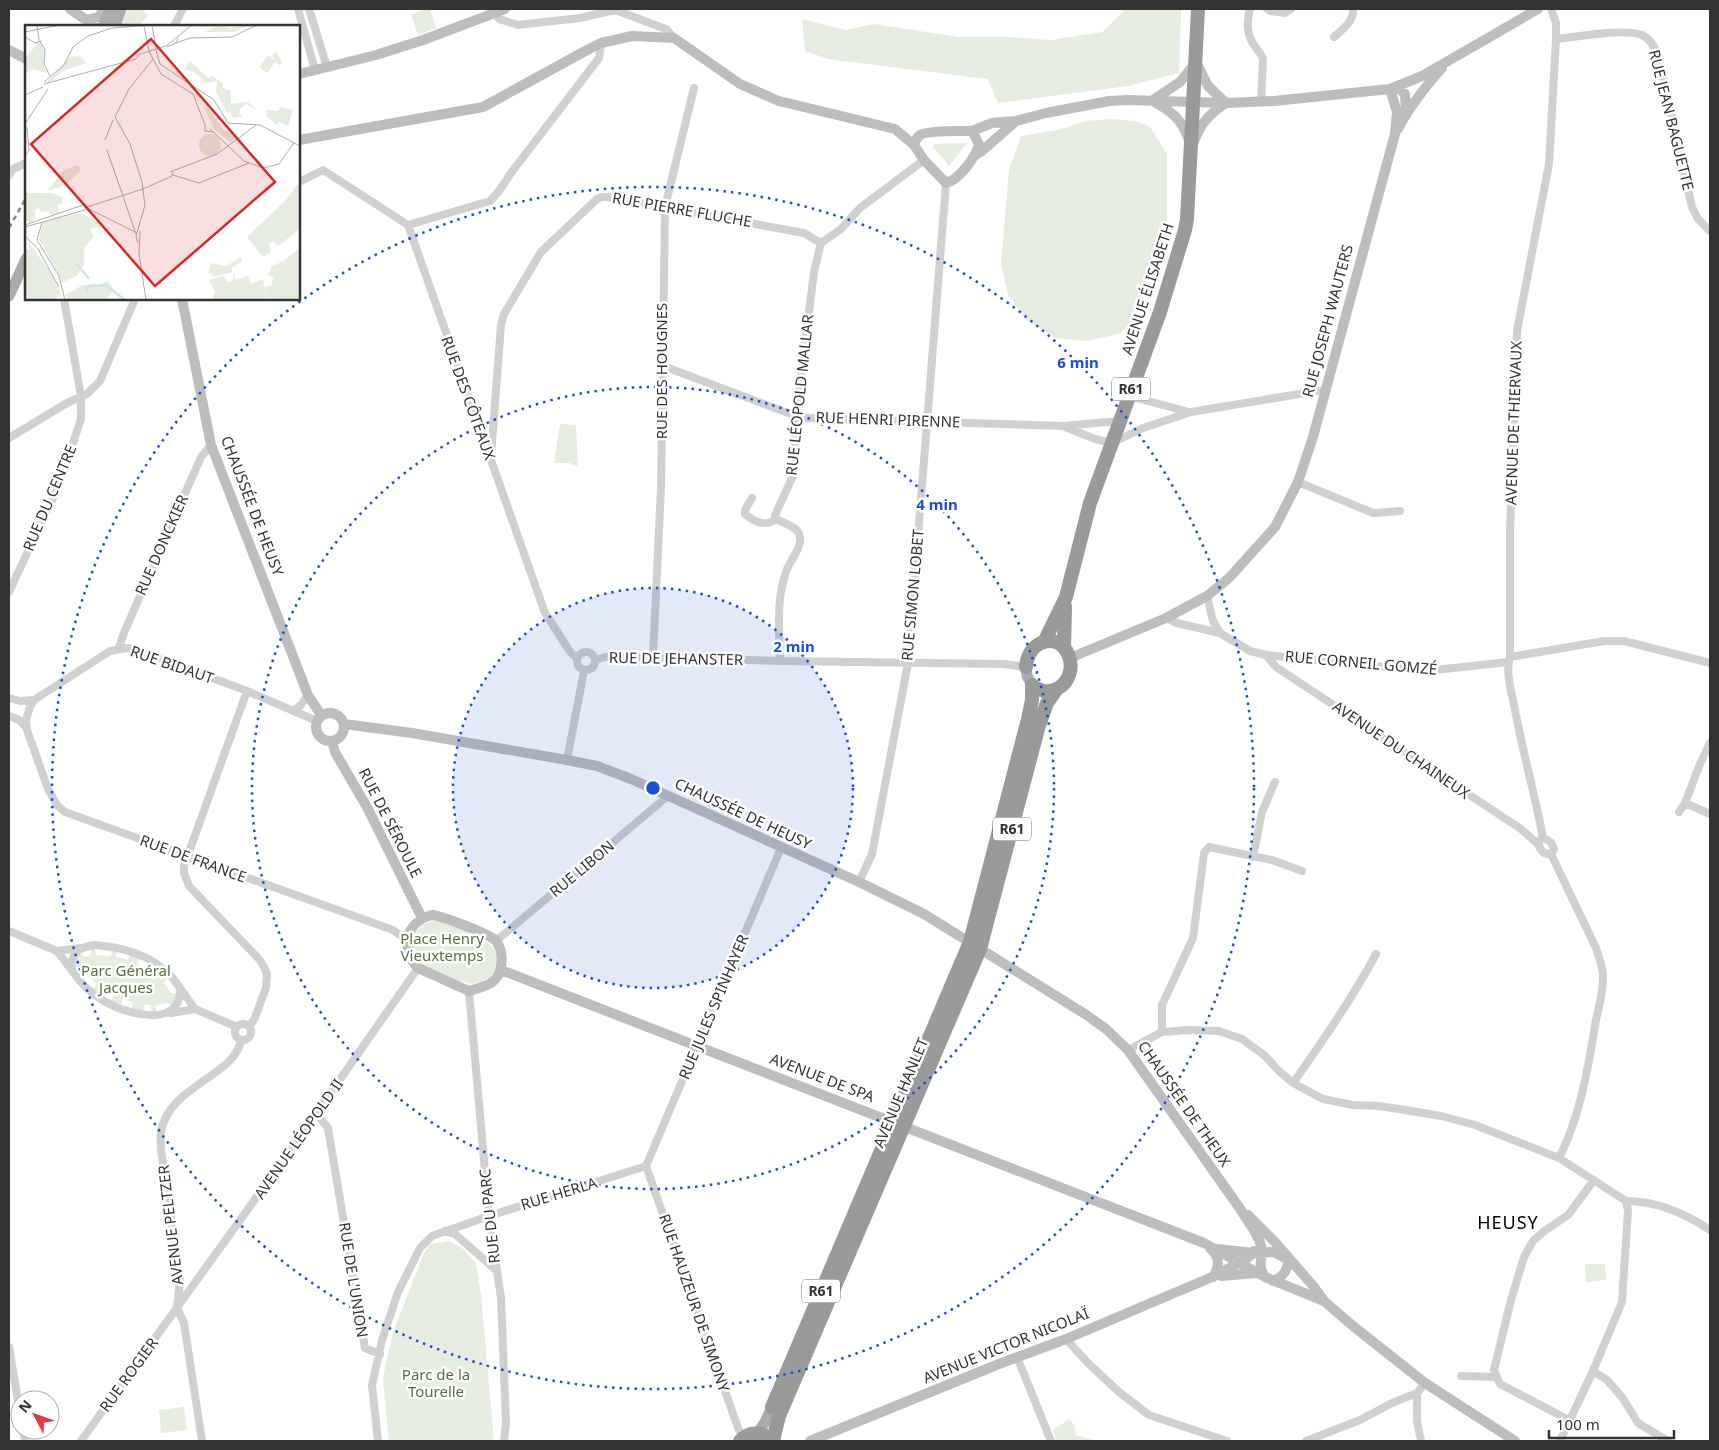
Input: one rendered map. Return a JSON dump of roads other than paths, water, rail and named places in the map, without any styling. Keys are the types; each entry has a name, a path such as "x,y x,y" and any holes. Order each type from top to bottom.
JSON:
{"highway":[{"name":"AVENUE ÉLISABETH","path":"1067,653 1064,618 1066,597 1090,503 1160,312 1188,219 1198,9"},
{"name":"AVENUE ÉLISABETH","path":"1044,642 1066,597"},
{"path":"1044,642 1053,641 1067,653"},
{"name":"R61","path":"1026,667 1030,652 1044,642"},
{"name":"R61","path":"1056,690 1067,679 1070,672 1067,653"},
{"path":"1032,685 1041,691 1056,690"},
{"name":"R61","path":"975,945 1028,720 1032,700 1032,685"},
{"name":"AVENUE HANLET","path":"772,1407 898,1124 975,945 1044,710 1056,690"},
{"name":"AVENUE HANLET","path":"773,1441 779,1416 898,1124"},
{"path":"741,1440 751,1434 758,1433"},
{"name":"R61","path":"758,1433 766,1435 773,1441"}],"main road":[{"path":"103,25 110,9"},
{"path":"115,25 121,9"},
{"path":"9,296 25,261"},
{"name":"R61","path":"1026,667 1027,676 1032,685"},
{"name":"AVENUE HANLET","path":"758,1433 772,1407"}],"street":[{"path":"70,9 94,25"},
{"path":"86,20 98,16 106,9"},
{"path":"175,25 183,9"},
{"path":"298,9 315,70"},
{"path":"309,9 327,67"},
{"path":"300,74 376,55 423,40 505,9"},
{"path":"1250,9 1246,27 1254,46 1261,52 1264,102"},
{"path":"1267,9 1284,13 1291,9"},
{"path":"1334,37 1347,25 1353,9"},
{"path":"914,145 919,135 930,132 972,131 992,123 1016,121 1102,102 1152,100 1226,103 1264,102 1394,88 1422,76 1538,9"},
{"name":"AVENUE DE THIERVAUX","path":"1551,9 1556,23 1556,39 1548,164 1517,331 1510,533 1508,675 1541,841 1548,840 1552,844 1554,849 1551,854 1596,948 1603,976 1599,1009 1577,1114 1559,1158"},
{"path":"494,13 499,19 518,25 580,18 618,11 666,30 674,38 740,84 779,100 894,129 914,145 924,160 946,183 953,181 976,154 1016,121"},
{"name":"RUE JEAN BAGUETTE","path":"1556,39 1627,32 1642,35 1654,46 1658,56 1692,207 1698,219 1710,231"},
{"path":"300,140 483,107 601,43 632,36 674,38"},
{"path":"300,181 322,170 408,224 490,201 599,58 601,43"},
{"path":"9,50 25,58"},
{"path":"1152,100 1180,82 1196,62 1208,86 1226,103"},
{"path":"1395,134 1406,112 1447,62"},
{"name":"RUE DES HOUGNES","path":"653,657 659,551 665,207 694,88"},
{"path":"1394,88 1405,94 1406,112"},
{"path":"1394,88 1397,112 1395,134"},
{"path":"1152,100 1170,110 1177,117 1185,127 1192,147"},
{"path":"1192,147 1204,120 1226,103"},
{"path":"972,131 979,144 976,154"},
{"name":"RUE JOSEPH WAUTERS","path":"1067,653 1166,618 1207,596 1236,572 1275,527 1298,482 1314,438 1395,134"},
{"path":"821,243 841,229 860,208 924,160"},
{"path":"9,175 13,169 25,163"},
{"name":"RUE SIMON LOBET","path":"859,882 872,854 908,663 946,183"},
{"name":"RUE PIERRE FLUCHE","path":"491,460 501,325 504,314 537,258 582,213 602,197 804,232 821,243"},
{"name":"RUE DES CÔTEAUX","path":"408,224 545,613 574,655"},
{"name":"RUE LÉOPOLD MALLAR","path":"776,519 776,510 793,476 796,416 814,272 821,243"},
{"name":"RUE DU CENTRE","path":"9,592 59,485 81,419 81,396 64,300"},
{"path":"9,438 94,388 100,381 135,300"},
{"name":"CHAUSSÉE DE HEUSY","path":"182,300 210,445 308,695 319,718"},
{"name":"RUE HENRI PIRENNE","path":"663,366 796,416 1063,426 1120,421"},
{"path":"1112,443 1143,428 1191,412 1317,391 1325,392"},
{"path":"1129,396 1191,412"},
{"name":"RUE HENRI PIRENNE","path":"1063,426 1095,440 1112,443"},
{"name":"RUE DONCKIER","path":"119,648 123,634 202,457 210,445"},
{"path":"1298,482 1373,513 1400,511"},
{"path":"752,498 745,510 745,514 748,517 763,524 768,524 776,519 792,527 799,533 800,537 782,589 780,661"},
{"path":"1207,596 1213,621 1220,633"},
{"name":"RUE CORNEIL GOMZÉ","path":"1166,618 1177,623 1220,633 1250,650 1266,655 1426,671 1454,669 1604,641 1624,641 1710,663"},
{"name":"RUE BIDAUT","path":"34,700 102,655 119,648 126,648 143,652 247,691 292,711 319,718"},
{"name":"RUE DE JEHANSTER","path":"574,655 586,652 594,655 596,660 594,667 588,671 584,670"},
{"path":"566,760 584,670 578,666 574,655"},
{"name":"AVENUE DU CHAINEUX","path":"1266,655 1276,667 1521,830 1541,841"},
{"name":"RUE DE JEHANSTER","path":"596,660 606,657 653,657 1004,664 1026,667"},
{"path":"247,691 187,857 184,873 189,886 258,958 267,974 266,988 254,1020 249,1026"},
{"path":"292,711 301,705 308,695"},
{"path":"9,698 20,701 34,700"},
{"path":"26,727 27,714 34,700"},
{"path":"329,713 339,716 344,724 341,735 332,741 319,737 315,729 319,718 329,713"},
{"path":"9,716 19,720 26,727"},
{"name":"CHAUSSÉE DE HEUSY","path":"344,724 412,733 597,766 669,795 781,848 859,882 924,914 975,945"},
{"name":"RUE DE FRANCE","path":"26,727 48,789 60,809 70,815 393,930 407,943"},
{"name":"RUE DE SÉROULE","path":"332,741 335,752 368,809 422,918"},
{"path":"1679,812 1685,803 1710,743"},
{"path":"1253,856 1262,812 1275,782"},
{"name":"RUE LIBON","path":"496,941 669,795"},
{"path":"1685,803 1710,814"},
{"path":"1162,1032 1162,1005 1193,938 1204,853 1209,847 1272,860 1302,872"},
{"name":"RUE JULES SPINHAYER","path":"646,1166 781,848"},
{"path":"432,915 440,916 496,941 501,954 500,970 492,983 469,991 418,968 408,954 407,943 416,922 432,915"},
{"path":"9,931 57,951 106,946 134,952 172,976 195,1009 237,1027 243,1024 249,1026 252,1032 250,1037 246,1040 241,1040 236,1035 237,1027"},
{"name":"CHAUSSÉE DE THEUX","path":"975,945 1085,1014 1106,1029 1128,1050 1241,1210 1257,1248 1260,1270 1264,1277 1324,1302"},
{"path":"70,969 73,957 81,948"},
{"path":"57,951 86,987 106,1002 129,1011 148,1014 195,1009"},
{"path":"1294,1083 1330,1032 1376,954"},
{"name":"AVENUE LÉOPOLD II","path":"178,1308 418,968"},
{"name":"AVENUE DE SPA","path":"500,970 1204,1242 1264,1277"},
{"path":"170,1013 179,1002 180,988"},
{"name":"RUE DU PARC","path":"469,991 489,1216 500,1298 505,1373 506,1423 504,1441"},
{"path":"1128,1050 1162,1032 1190,1030 1219,1031 1242,1039 1264,1055 1294,1083 1323,1099 1353,1105 1399,1109 1461,1120 1500,1133 1559,1158 1626,1201 1642,1201 1670,1210 1698,1222 1710,1230"},
{"name":"AVENUE PELTZER","path":"202,1441 184,1323 178,1308 180,1280 161,1150 161,1131 169,1111 177,1100 232,1058 241,1040"},
{"name":"RUE DE L'UNION","path":"316,1113 328,1128 365,1348 380,1354 372,1385 378,1441"},
{"name":"RUE HERLA","path":"380,1354 382,1340 398,1292 420,1248 432,1236 646,1166"},
{"name":"RUE HAUZEUR DE SIMONY","path":"646,1166 741,1440"},
{"path":"1569,1420 1500,1384 1494,1370 1511,1300 1524,1257 1533,1241 1568,1215 1594,1180"},
{"path":"1560,1441 1593,1371 1622,1302 1628,1211 1626,1201"},
{"name":"CHAUSSÉE DE THEUX","path":"1241,1210 1267,1233 1314,1287 1324,1302 1425,1383 1512,1440"},
{"path":"444,1231 455,1234 496,1270"},
{"path":"1204,1242 1218,1258 1217,1269 1212,1277"},
{"name":"AVENUE DE SPA","path":"1215,1248 1257,1248 1274,1252 1289,1260"},
{"path":"1212,1277 1239,1263 1257,1248"},
{"path":"1212,1277 1283,1275 1288,1267 1289,1260"},
{"name":"AVENUE VICTOR NICOLAÏ","path":"810,1441 1066,1339 1212,1277"},
{"name":"RUE ROGIER","path":"81,1441 178,1308"},
{"path":"1066,1339 1119,1392 1148,1415 1227,1441"},
{"path":"9,1347 16,1390"},
{"path":"1017,1357 1051,1441"},
{"path":"1593,1371 1607,1380 1622,1397 1638,1423 1668,1441"},
{"path":"1461,1376 1496,1377"},
{"path":"1306,1441 1360,1420 1392,1403 1417,1393 1425,1383"},
{"path":"1417,1393 1417,1421 1421,1441"}],"railway":[{"path":"9,228 25,200"}],"district":[{"name":"HEUSY","path":"1508,1223"}],"park label":[{"name":"Place Henry Vieuxtemps","path":"442,948"},
{"name":"Parc Général Jacques","path":"126,980"},
{"name":"Parc de la Tourelle","path":"436,1384"}]}
